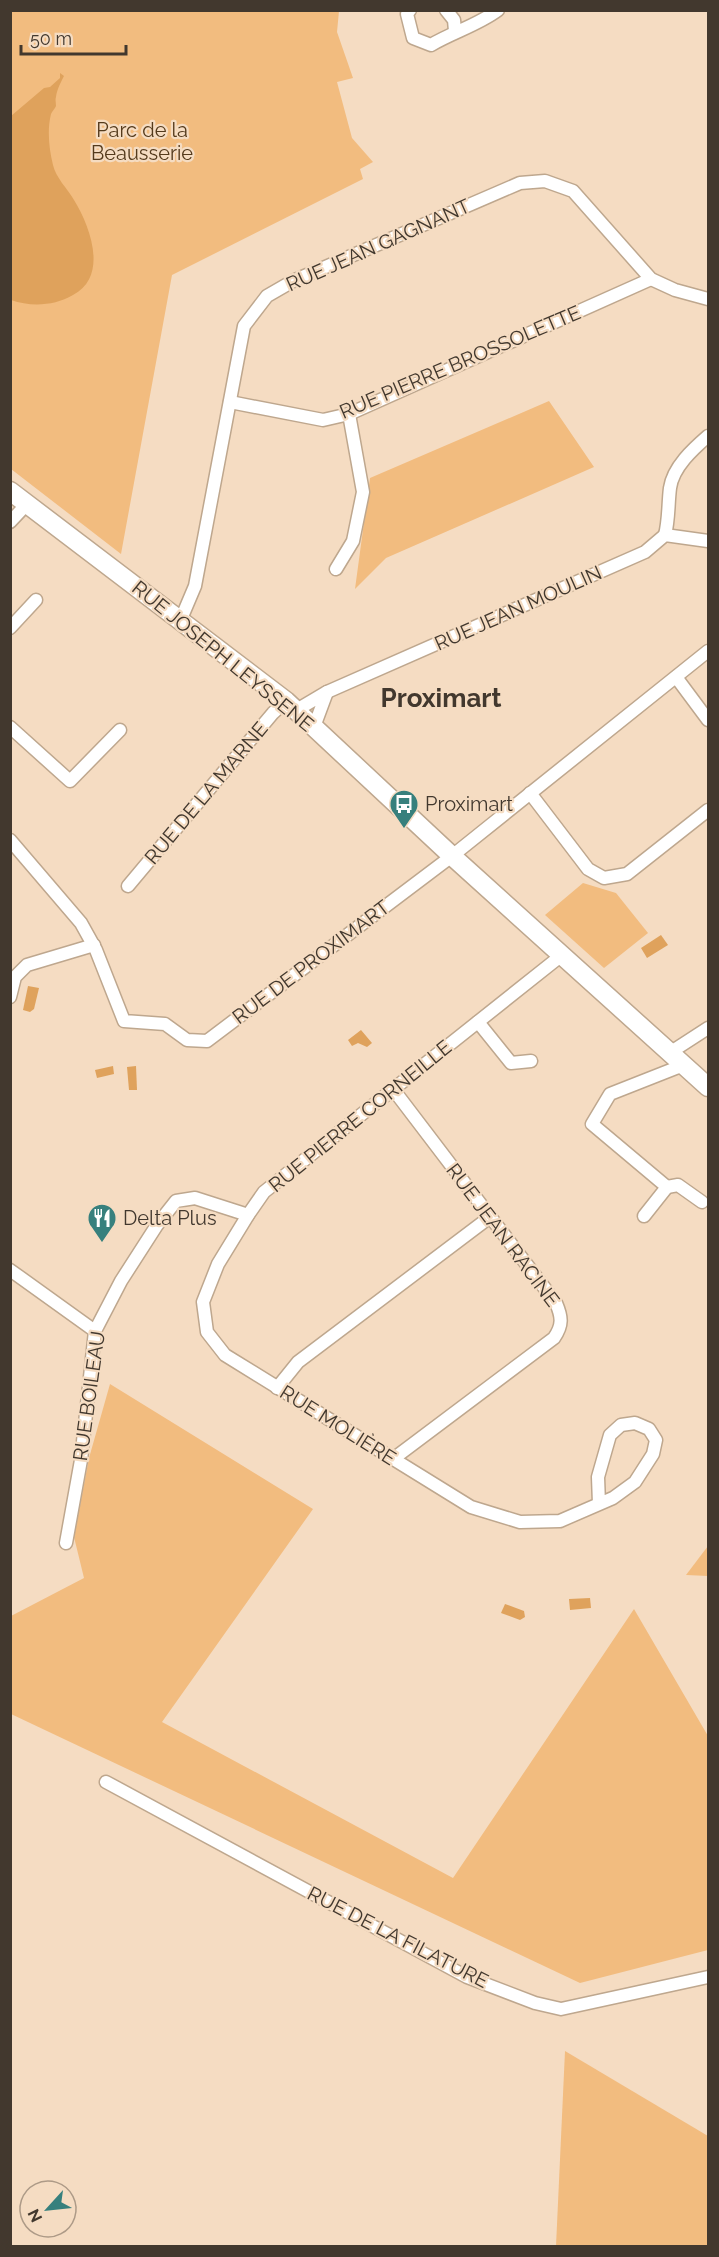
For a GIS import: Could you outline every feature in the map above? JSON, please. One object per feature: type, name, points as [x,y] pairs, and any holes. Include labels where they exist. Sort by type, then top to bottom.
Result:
[{"type":"street","points":[[410,10],[407,14],[413,38],[431,45],[455,31],[482,22],[498,10]]},
{"type":"street","points":[[446,10],[454,20],[455,31]]},
{"type":"street","name":"RUE JEAN GAGNANT","points":[[181,620],[195,586],[244,326],[267,296],[293,280],[520,183],[545,181],[573,191],[651,279],[675,290],[708,299]]},
{"type":"street","name":"RUE PIERRE BROSSOLETTE","points":[[230,402],[323,420],[349,414],[651,279]]},
{"type":"street","points":[[336,569],[353,541],[363,492],[349,414]]},
{"type":"street","points":[[708,436],[694,448],[676,471],[670,486],[669,518],[665,535],[708,541]]},
{"type":"street","name":"RUE JOSEPH LEYSSENE","points":[[10,491],[291,706],[452,856],[708,1087]]},
{"type":"street","points":[[10,522],[27,504]]},
{"type":"street","name":"RUE JEAN MOULIN","points":[[291,706],[645,552],[665,535]]},
{"type":"street","points":[[10,628],[36,600]]},
{"type":"street","name":"RUE DE PROXIMART","points":[[94,945],[124,1022],[165,1024],[187,1040],[207,1041],[452,856],[708,651]]},
{"type":"street","points":[[676,677],[708,720]]},
{"type":"street","points":[[314,727],[327,692]]},
{"type":"street","name":"RUE DE LA MARNE","points":[[128,886],[273,713],[291,706]]},
{"type":"street","points":[[10,727],[70,781],[120,730]]},
{"type":"street","points":[[530,794],[588,869],[604,878],[627,874],[708,810]]},
{"type":"street","points":[[10,840],[81,923],[94,945],[27,966],[15,977],[10,997]]},
{"type":"street","name":"RUE PIERRE CORNEILLE","points":[[248,1215],[264,1192],[562,955]]},
{"type":"street","points":[[478,1022],[511,1064],[531,1061]]},
{"type":"street","points":[[667,1187],[592,1124],[610,1094],[676,1068],[677,1058],[708,1028]]},
{"type":"street","name":"RUE JEAN RACINE","points":[[393,1089],[556,1303],[562,1316],[560,1328],[554,1338],[393,1459]]},
{"type":"street","points":[[644,1216],[667,1187],[678,1185],[702,1202]]},
{"type":"street","name":"RUE BOILEAU","points":[[66,1543],[81,1460],[95,1331],[121,1281],[157,1225],[176,1201],[195,1198],[248,1215]]},
{"type":"street","name":"RUE MOLIÈRE","points":[[248,1215],[218,1264],[203,1302],[207,1332],[225,1355],[471,1507],[520,1522],[560,1521],[613,1498],[635,1482],[653,1454],[656,1440],[649,1429],[635,1423],[621,1425],[610,1435],[598,1477],[599,1504]]},
{"type":"street","points":[[277,1388],[298,1362],[490,1217]]},
{"type":"street","points":[[14,1273],[95,1331]]},
{"type":"street","name":"RUE DE LA FILATURE","points":[[106,1782],[467,1977],[536,2003],[561,2010],[708,1977]]},
{"type":"green space","name":"Parc de la Beausserie","points":[[10,11],[339,11],[337,32],[353,78],[337,82],[352,138],[373,162],[360,169],[363,179],[172,275],[121,554],[11,469]]},
{"type":"green space","points":[[549,401],[594,467],[386,558],[355,589],[370,478]]},
{"type":"green space","points":[[583,883],[616,893],[648,933],[604,968],[545,915]]},
{"type":"green space","points":[[110,1384],[313,1509],[162,1722],[453,1878],[634,1609],[708,1736],[708,1950],[580,1983],[11,1714],[11,1616],[84,1578],[74,1537],[89,1458]]},
{"type":"green space","points":[[708,1546],[708,1576],[686,1575]]},
{"type":"green space","points":[[565,2051],[708,2136],[708,2246],[556,2246]]},
{"type":"shaded area","points":[[60,73],[64,76],[57,91],[56,106],[51,113],[50,153],[57,174],[86,223],[93,250],[93,263],[91,276],[84,287],[73,295],[50,303],[26,304],[11,300],[11,116],[44,88],[50,87],[60,78]]},
{"type":"shaded area","points":[[661,935],[668,945],[647,958],[641,948]]},
{"type":"shaded area","points":[[28,986],[39,988],[34,1009],[30,1012],[23,1010]]},
{"type":"shaded area","points":[[361,1030],[372,1043],[367,1047],[358,1043],[352,1046],[348,1040]]},
{"type":"shaded area","points":[[113,1066],[114,1074],[97,1078],[95,1070]]},
{"type":"shaded area","points":[[136,1066],[137,1090],[129,1090],[127,1067]]},
{"type":"shaded area","points":[[590,1598],[591,1608],[570,1610],[569,1599]]},
{"type":"shaded area","points":[[505,1604],[524,1611],[525,1617],[520,1620],[501,1613]]},
{"type":"place","name":"Proximart","points":[[404,830]]},
{"type":"place","name":"Delta Plus","points":[[102,1244]]},
{"type":"district","name":"Proximart","points":[[441,698]]}]
